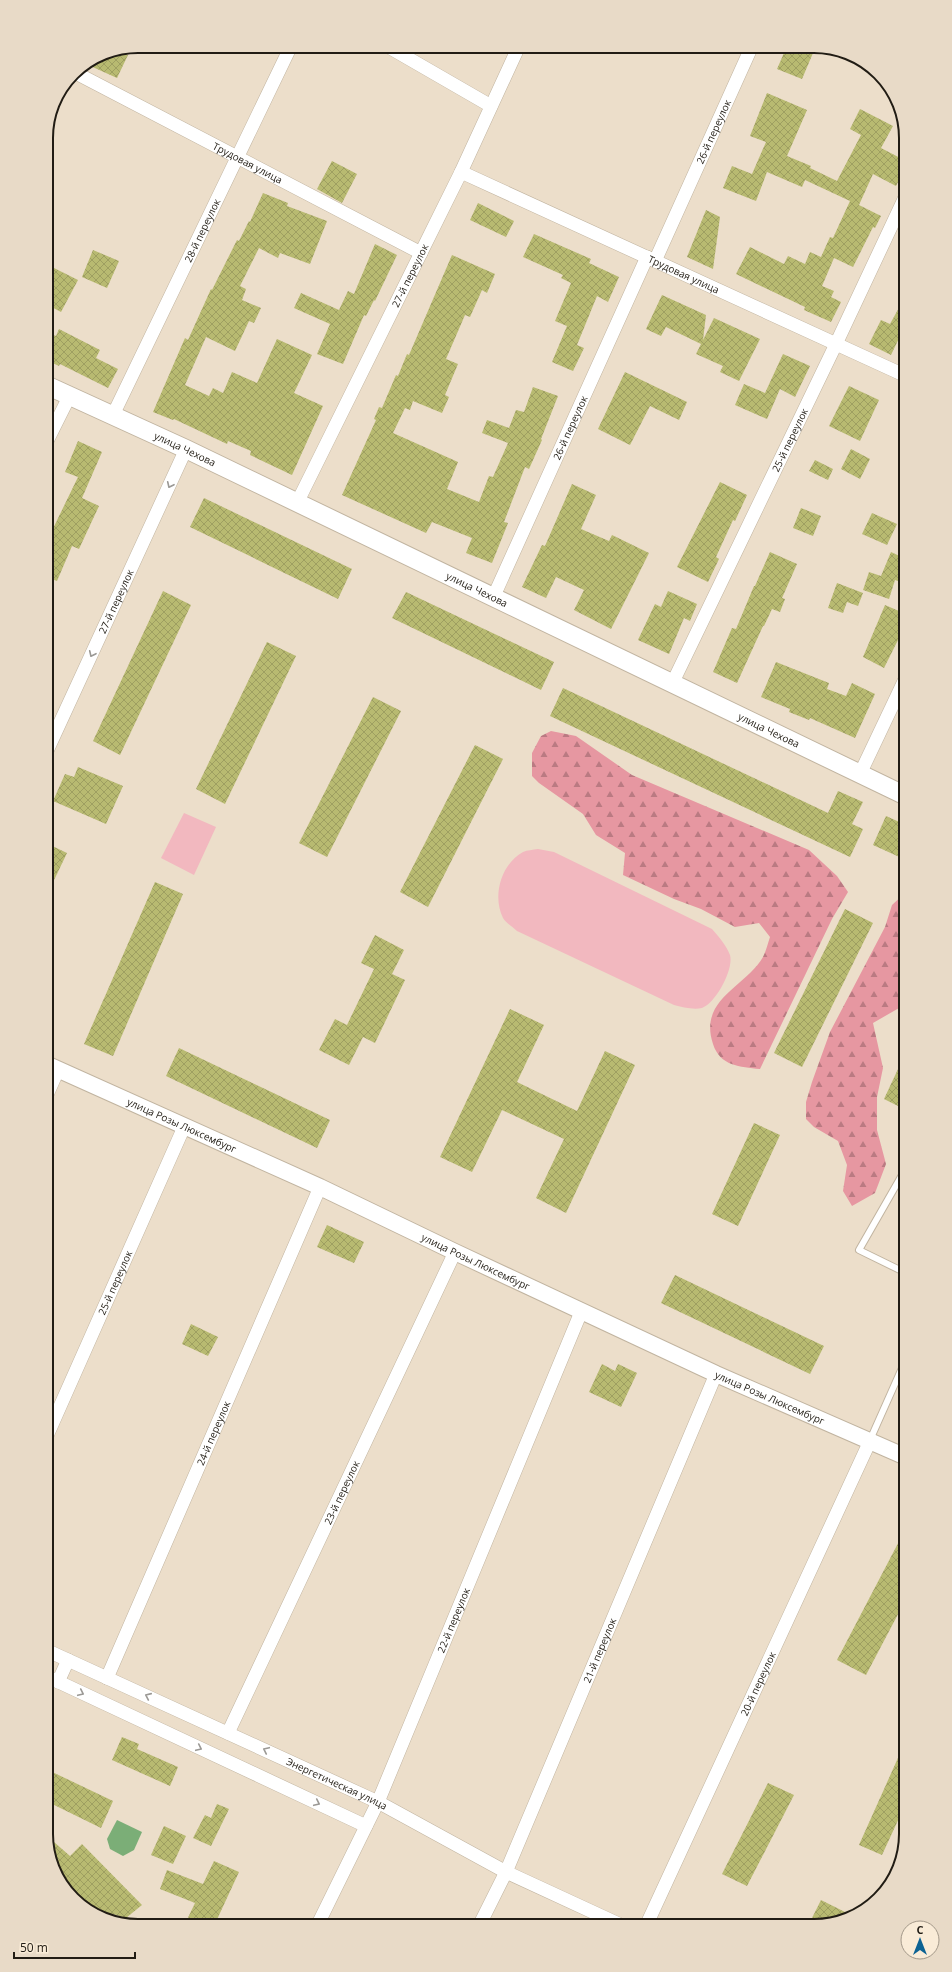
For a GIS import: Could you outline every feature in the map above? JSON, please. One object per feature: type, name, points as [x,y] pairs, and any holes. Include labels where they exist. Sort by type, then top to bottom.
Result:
[{"type":"main road","name":"улица Чехова","points":[[53,388],[298,503],[899,793]]},
{"type":"street","name":"28-й переулок","points":[[112,415],[288,53]]},
{"type":"street","points":[[399,53],[490,106]]},
{"type":"street","name":"27-й переулок","points":[[298,503],[421,253],[516,53]]},
{"type":"street","name":"26-й переулок","points":[[493,598],[749,53]]},
{"type":"street","name":"Трудовая улица","points":[[81,75],[421,253]]},
{"type":"street","name":"Трудовая улица","points":[[460,172],[899,373]]},
{"type":"street","name":"25-й переулок","points":[[672,684],[899,210]]},
{"type":"street","points":[[53,429],[70,395]]},
{"type":"street","name":"27-й переулок","points":[[53,737],[186,450]]},
{"type":"street","points":[[860,774],[899,692]]},
{"type":"street","name":"улица Розы Люксембург","points":[[53,1067],[320,1188],[581,1312],[716,1374],[899,1454]]},
{"type":"street","name":"25-й переулок","points":[[53,1422],[184,1126]]},
{"type":"street","name":"24-й переулок","points":[[107,1678],[320,1188]]},
{"type":"street","name":"23-й переулок","points":[[228,1733],[455,1252]]},
{"type":"street","name":"22-й переулок","points":[[320,1919],[378,1802],[581,1312]]},
{"type":"street","name":"21-й переулок","points":[[482,1919],[506,1872],[716,1374]]},
{"type":"street","name":"20-й переулок","points":[[649,1919],[870,1441]]},
{"type":"street","name":"Энергетическая улица","points":[[53,1653],[378,1802],[506,1872],[608,1919]]},
{"type":"street","points":[[58,1682],[68,1660]]},
{"type":"street","points":[[53,1680],[366,1826]]},
{"type":"lane","points":[[899,1180],[859,1250],[899,1270]]},
{"type":"lane","points":[[870,1441],[899,1375]]},
{"type":"shaded area","points":[[184,813],[216,827],[194,875],[161,858]]},
{"type":"shaded area","points":[[538,849],[554,852],[712,929],[726,948],[730,955],[731,961],[727,977],[713,1000],[699,1009],[674,1005],[517,931],[503,918],[500,909],[498,900],[501,881],[504,872],[515,857],[528,850]]},
{"type":"shaded area","points":[[117,1820],[142,1832],[134,1850],[123,1856],[110,1849],[107,1839]]},
{"type":"green space","points":[[551,731],[576,736],[632,775],[809,850],[837,876],[848,892],[832,919],[760,1069],[738,1066],[720,1057],[713,1044],[710,1029],[712,1016],[718,1005],[726,995],[755,968],[763,957],[770,937],[759,923],[735,927],[701,909],[674,899],[623,875],[625,853],[596,835],[583,814],[539,783],[532,776],[532,753],[541,736]]},
{"type":"green space","points":[[899,898],[899,1008],[873,1023],[883,1068],[877,1097],[877,1130],[886,1164],[875,1193],[852,1206],[843,1191],[847,1165],[838,1141],[814,1127],[806,1119],[806,1102],[830,1032],[885,927],[892,905]]},
{"type":"building","points":[[784,53],[813,53],[802,79],[777,69]]},
{"type":"building","points":[[126,54],[128,55],[117,78],[92,67],[105,59]]},
{"type":"building","points":[[767,93],[807,110],[787,156],[811,166],[810,168],[837,181],[861,135],[850,129],[860,109],[893,126],[881,148],[899,157],[899,180],[896,186],[873,174],[859,205],[881,216],[875,228],[873,227],[853,267],[834,258],[822,286],[834,291],[831,297],[841,302],[831,322],[804,310],[805,307],[736,274],[750,247],[784,264],[788,256],[805,264],[810,252],[821,257],[830,237],[833,238],[850,201],[805,180],[802,187],[767,172],[756,201],[723,188],[732,166],[752,174],[766,142],[750,136]]},
{"type":"building","points":[[332,161],[357,174],[342,203],[317,189]]},
{"type":"building","points":[[263,193],[288,203],[287,206],[327,221],[310,264],[280,253],[278,258],[259,248],[240,286],[246,289],[242,300],[261,308],[254,323],[249,321],[235,351],[206,337],[185,385],[209,396],[213,388],[223,393],[232,372],[257,383],[277,339],[312,355],[294,393],[323,406],[292,475],[250,455],[251,451],[228,441],[227,444],[174,419],[173,420],[153,412],[185,338],[188,340],[211,289],[212,290],[237,240],[239,241],[249,221],[250,222]]},
{"type":"building","points":[[478,203],[514,221],[506,237],[470,220]]},
{"type":"building","points":[[706,210],[720,217],[713,269],[687,257]]},
{"type":"building","points":[[534,234],[591,259],[589,263],[619,277],[608,302],[597,296],[577,345],[584,348],[573,371],[552,362],[567,326],[555,321],[571,283],[561,278],[563,275],[523,257]]},
{"type":"building","points":[[375,244],[397,255],[375,301],[374,300],[366,316],[364,315],[343,364],[317,354],[330,324],[294,308],[301,293],[339,310],[348,291],[354,294]]},
{"type":"building","points":[[93,250],[119,261],[107,288],[82,277]]},
{"type":"building","points":[[452,255],[495,274],[487,293],[482,290],[470,317],[465,315],[446,359],[458,364],[445,395],[449,397],[442,413],[413,401],[410,410],[405,408],[393,433],[458,462],[447,489],[479,502],[489,476],[493,477],[508,443],[482,433],[487,420],[509,428],[516,410],[524,412],[533,387],[558,396],[541,439],[542,440],[529,469],[525,467],[504,522],[508,523],[492,563],[466,553],[472,538],[432,522],[426,533],[342,495],[376,420],[374,419],[379,407],[382,408],[396,375],[398,376],[407,354],[409,355]]},
{"type":"building","points":[[53,268],[78,280],[61,312],[53,308]]},
{"type":"building","points":[[662,295],[706,315],[703,340],[714,318],[760,339],[739,381],[720,372],[723,366],[696,354],[701,344],[666,327],[661,336],[646,329]]},
{"type":"building","points":[[899,308],[899,338],[891,355],[869,344],[881,320],[890,324]]},
{"type":"building","points":[[59,329],[100,350],[96,358],[118,369],[108,388],[60,364],[59,366],[53,363],[53,335],[56,336]]},
{"type":"building","points":[[783,354],[810,366],[795,397],[780,389],[767,419],[735,405],[744,384],[765,393]]},
{"type":"building","points":[[625,372],[687,402],[679,420],[650,406],[630,445],[598,429]]},
{"type":"building","points":[[849,386],[879,400],[860,441],[829,426]]},
{"type":"building","points":[[78,441],[102,452],[82,498],[99,506],[79,549],[72,546],[57,581],[53,580],[53,529],[78,477],[65,472]]},
{"type":"building","points":[[851,449],[870,459],[860,479],[841,469]]},
{"type":"building","points":[[815,460],[833,469],[828,480],[809,471]]},
{"type":"building","points":[[720,482],[747,495],[735,521],[733,520],[716,557],[719,559],[708,582],[677,567]]},
{"type":"building","points":[[572,484],[596,495],[581,529],[609,541],[612,535],[649,553],[611,629],[574,610],[584,590],[556,577],[546,598],[522,587],[542,545],[545,546]]},
{"type":"building","points":[[204,498],[352,569],[338,599],[190,527]]},
{"type":"building","points":[[801,508],[821,516],[813,536],[793,528]]},
{"type":"building","points":[[872,513],[897,524],[887,545],[862,534]]},
{"type":"building","points":[[770,552],[797,564],[782,598],[785,599],[780,612],[772,609],[737,683],[713,672],[732,628],[736,629]]},
{"type":"building","points":[[891,552],[899,556],[899,581],[895,580],[889,599],[863,590],[869,572],[881,576]]},
{"type":"building","points":[[837,583],[863,593],[858,606],[847,602],[843,613],[828,608]]},
{"type":"building","points":[[163,591],[191,605],[120,755],[93,741]]},
{"type":"building","points":[[668,591],[697,604],[690,621],[684,618],[669,654],[638,640],[655,604],[661,607]]},
{"type":"building","points":[[406,592],[554,662],[541,690],[392,618]]},
{"type":"building","points":[[885,605],[899,611],[899,638],[884,668],[863,657]]},
{"type":"building","points":[[267,642],[296,656],[225,804],[196,789]]},
{"type":"building","points":[[776,662],[829,683],[827,689],[846,696],[852,683],[875,694],[855,738],[810,718],[809,720],[789,712],[790,709],[761,697]]},
{"type":"building","points":[[563,688],[828,813],[838,791],[863,802],[852,824],[863,829],[850,857],[550,716]]},
{"type":"building","points":[[373,697],[401,711],[327,857],[299,843]]},
{"type":"building","points":[[475,745],[503,759],[428,907],[400,892]]},
{"type":"building","points":[[78,767],[123,786],[106,824],[53,801],[65,774],[74,777]]},
{"type":"building","points":[[886,816],[899,822],[899,857],[873,845]]},
{"type":"building","points":[[53,846],[67,853],[53,882]]},
{"type":"building","points":[[155,882],[183,894],[113,1056],[84,1044]]},
{"type":"building","points":[[845,909],[873,923],[802,1067],[774,1053]]},
{"type":"building","points":[[375,935],[404,950],[392,974],[405,980],[375,1043],[363,1037],[349,1065],[319,1050],[335,1019],[347,1025],[374,969],[361,963]]},
{"type":"building","points":[[510,1009],[544,1025],[517,1082],[577,1111],[605,1051],[635,1065],[566,1213],[536,1198],[564,1139],[502,1110],[472,1172],[440,1157]]},
{"type":"building","points":[[179,1048],[330,1120],[317,1148],[166,1076]]},
{"type":"building","points":[[899,1067],[899,1106],[884,1099]]},
{"type":"building","points":[[754,1123],[780,1135],[738,1226],[712,1214]]},
{"type":"building","points":[[327,1225],[364,1242],[354,1263],[317,1247]]},
{"type":"building","points":[[675,1275],[824,1346],[810,1374],[661,1303]]},
{"type":"building","points":[[191,1324],[218,1337],[208,1356],[182,1344]]},
{"type":"building","points":[[602,1364],[615,1371],[618,1364],[637,1373],[621,1407],[589,1392]]},
{"type":"building","points":[[899,1541],[899,1612],[866,1675],[837,1660]]},
{"type":"building","points":[[122,1737],[139,1744],[137,1749],[178,1767],[170,1786],[112,1760]]},
{"type":"building","points":[[899,1756],[899,1818],[882,1855],[859,1845]]},
{"type":"building","points":[[53,1772],[113,1801],[101,1828],[53,1804]]},
{"type":"building","points":[[768,1783],[794,1795],[747,1886],[722,1874]]},
{"type":"building","points":[[217,1804],[229,1809],[211,1846],[193,1838],[205,1815],[211,1818]]},
{"type":"building","points":[[164,1826],[186,1836],[173,1864],[151,1855]]},
{"type":"building","points":[[54,1842],[70,1856],[82,1844],[142,1905],[126,1918],[113,1914],[110,1915],[91,1905],[70,1886],[59,1867]]},
{"type":"building","points":[[214,1861],[239,1872],[217,1919],[187,1919],[195,1903],[160,1889],[167,1870],[203,1884]]},
{"type":"building","points":[[821,1900],[845,1912],[842,1915],[812,1919]]}]
